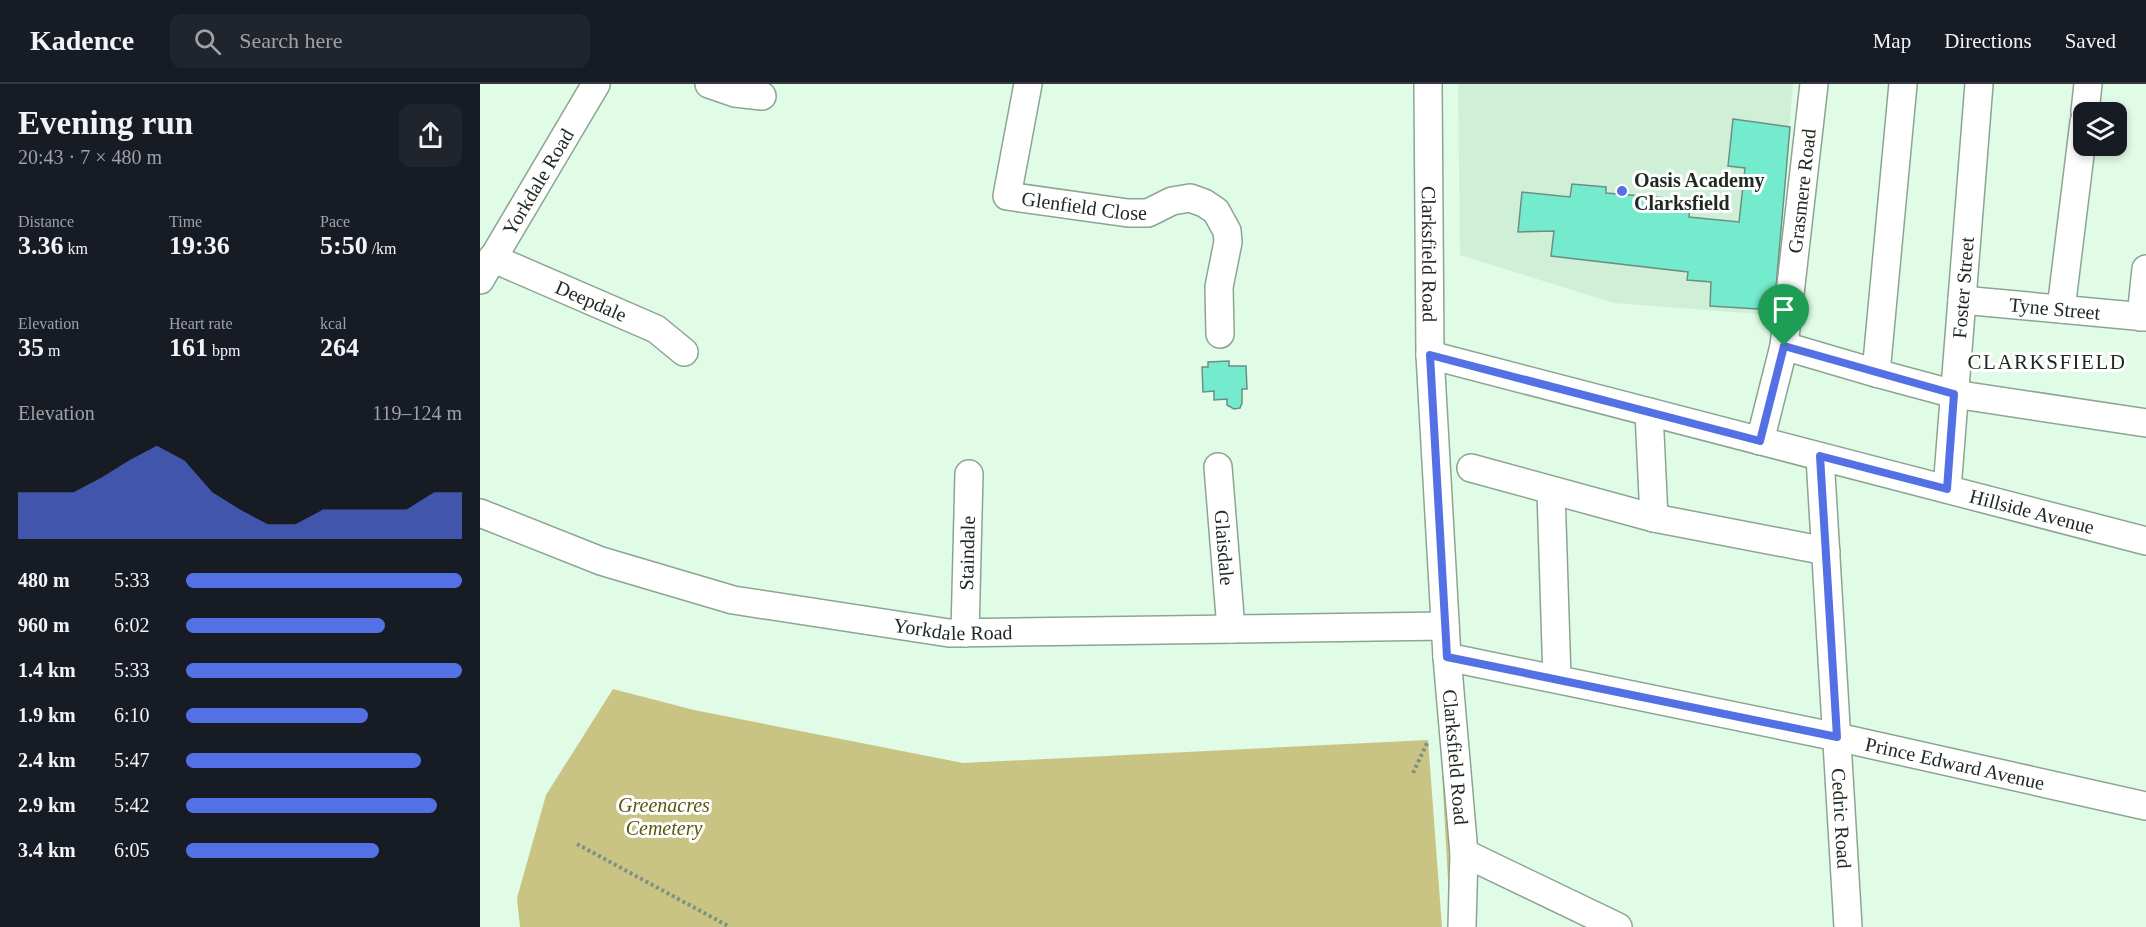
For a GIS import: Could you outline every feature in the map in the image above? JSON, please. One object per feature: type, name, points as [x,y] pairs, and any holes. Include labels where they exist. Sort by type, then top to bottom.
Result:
[{"type":"street","name":"Yorkdale Road","points":[[486,269],[596,84]]},
{"type":"street","points":[[710,84],[735,93],[762,96]]},
{"type":"street","name":"Glenfield Close","points":[[1028,84],[1007,196],[1128,213],[1148,213],[1172,201],[1190,198],[1204,203],[1216,211],[1227,231],[1228,242],[1219,287],[1220,334]]},
{"type":"street","name":"Clarksfield Road","points":[[1428,84],[1430,355],[1447,657],[1464,853],[1462,927]]},
{"type":"street","name":"Grasmere Road","points":[[1760,441],[1784,346],[1814,84]]},
{"type":"street","points":[[1875,373],[1904,84]]},
{"type":"street","name":"Foster Street","points":[[1947,489],[1979,84]]},
{"type":"street","points":[[2086,102],[2088,84]]},
{"type":"street","points":[[2061,309],[2080,156]]},
{"type":"street","name":"Deepdale","points":[[486,269],[656,328],[684,352]]},
{"type":"street","points":[[2144,317],[2146,269]]},
{"type":"street","name":"Tyne Street","points":[[1962,300],[2144,317]]},
{"type":"street","points":[[1784,346],[1954,394],[2146,423]]},
{"type":"street","name":"Hillside Avenue","points":[[1430,355],[2146,541]]},
{"type":"street","points":[[1649,412],[1654,518]]},
{"type":"street","name":"Cedric Road","points":[[1820,456],[1848,927]]},
{"type":"street","name":"Glaisdale","points":[[1218,467],[1231,629]]},
{"type":"street","points":[[1472,468],[1654,518],[1826,551]]},
{"type":"street","name":"Staindale","points":[[966,633],[969,474]]},
{"type":"street","points":[[1551,491],[1557,679]]},
{"type":"street","name":"Yorkdale Road","points":[[480,513],[601,561],[733,600],[949,633],[1445,626]]},
{"type":"street","name":"Prince Edward Avenue","points":[[1447,657],[1837,737],[2146,806]]},
{"type":"street","points":[[1464,853],[1618,927]]},
{"type":"path","points":[[576,844],[730,927]]},
{"type":"shaded area","name":"Oasis Academy Clarksfield","points":[[1458,84],[1793,84],[1773,315],[1614,303],[1460,255]]},
{"type":"green space","name":"Greenacres Cemetery","points":[[613,689],[694,710],[963,763],[1428,740],[1442,927],[520,927],[517,898],[546,795]]},
{"type":"green space","points":[[1440,735],[1448,735],[1455,899],[1449,900]]},
{"type":"building","points":[[1733,119],[1790,127],[1774,310],[1710,306],[1711,282],[1687,280],[1688,272],[1551,256],[1554,231],[1518,232],[1522,192],[1570,197],[1572,184],[1606,187],[1606,193],[1690,200],[1689,217],[1739,222],[1745,168],[1728,166]]},
{"type":"building","points":[[1229,361],[1229,366],[1246,366],[1247,389],[1242,389],[1240,408],[1234,409],[1227,405],[1227,399],[1214,400],[1214,391],[1203,392],[1202,367],[1208,367],[1208,362]]},
{"type":"place","name":"Oasis Academy Clarksfield","points":[[1622,191]]},
{"type":"district","name":"CLARKSFIELD","points":[[2047,362]]},
{"type":"route","points":[[1784,346],[1954,394],[1947,489],[1820,456],[1837,737],[1447,657],[1430,355],[1760,441],[1784,346]]}]
